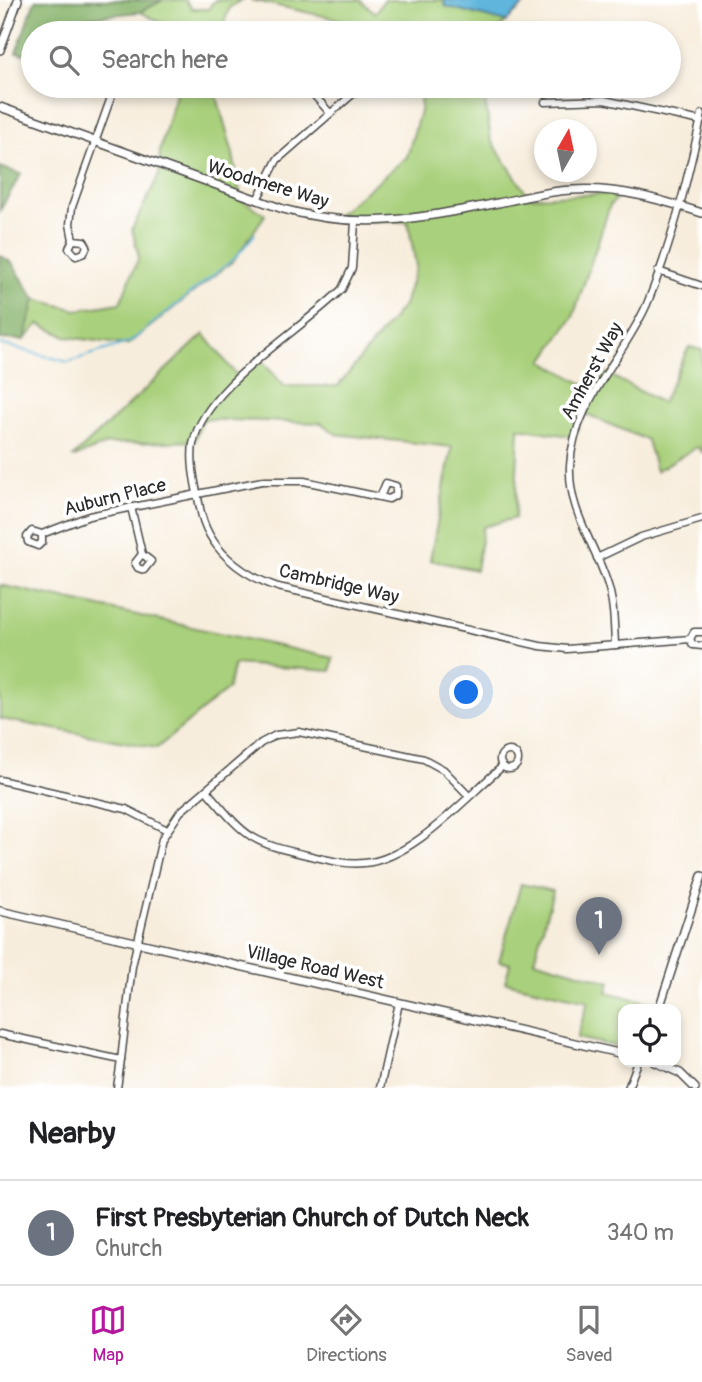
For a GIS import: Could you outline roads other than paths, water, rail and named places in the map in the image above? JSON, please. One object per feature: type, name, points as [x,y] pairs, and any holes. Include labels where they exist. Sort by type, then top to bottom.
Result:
[{"type":"street","points":[[0,50],[18,0]]},
{"type":"street","points":[[73,240],[69,224],[72,207],[112,98]]},
{"type":"street","points":[[317,98],[330,113]]},
{"type":"street","points":[[257,200],[277,160],[348,98]]},
{"type":"street","points":[[545,102],[604,100],[701,118]]},
{"type":"street","name":"Woodmere Way","points":[[0,107],[304,215],[355,222],[418,219],[571,190],[625,192],[702,213]]},
{"type":"street","name":"Amherst Way","points":[[615,645],[610,591],[580,522],[572,496],[570,468],[573,440],[589,402],[639,319],[679,206],[701,118]]},
{"type":"street","name":"Cambridge Way","points":[[355,222],[352,268],[342,289],[219,395],[204,414],[196,433],[192,455],[197,494],[205,525],[217,546],[244,572],[266,583],[540,646],[567,649],[690,639],[694,632],[702,632]]},
{"type":"street","points":[[658,271],[702,286]]},
{"type":"street","name":"Auburn Place","points":[[42,534],[78,519],[262,481],[290,479],[380,497]]},
{"type":"street","points":[[131,507],[142,554]]},
{"type":"street","points":[[597,558],[641,537],[702,519]]},
{"type":"street","points":[[690,639],[696,647],[702,646]]},
{"type":"street","points":[[117,1088],[138,942],[159,850],[167,830],[180,812],[268,738],[292,732],[431,761],[444,770],[468,796]]},
{"type":"street","points":[[206,790],[239,828],[254,840],[273,848],[352,864],[375,862],[406,848],[503,766]]},
{"type":"street","points":[[0,780],[126,809],[167,830]]},
{"type":"street","points":[[661,1004],[702,876]]},
{"type":"street","name":"Village Road West","points":[[0,911],[618,1053]]},
{"type":"street","points":[[380,1088],[399,1003]]},
{"type":"street","points":[[0,1034],[121,1060]]},
{"type":"street","points":[[628,1088],[636,1067]]},
{"type":"street","points":[[672,1067],[695,1088]]},
{"type":"water","points":[[444,0],[529,0],[507,21],[445,6]]},
{"type":"waterway","points":[[0,344],[68,362],[130,342],[236,257],[255,234]]},
{"type":"place","name":"First Presbyterian Church of Dutch Neck","points":[[599,955]]}]
